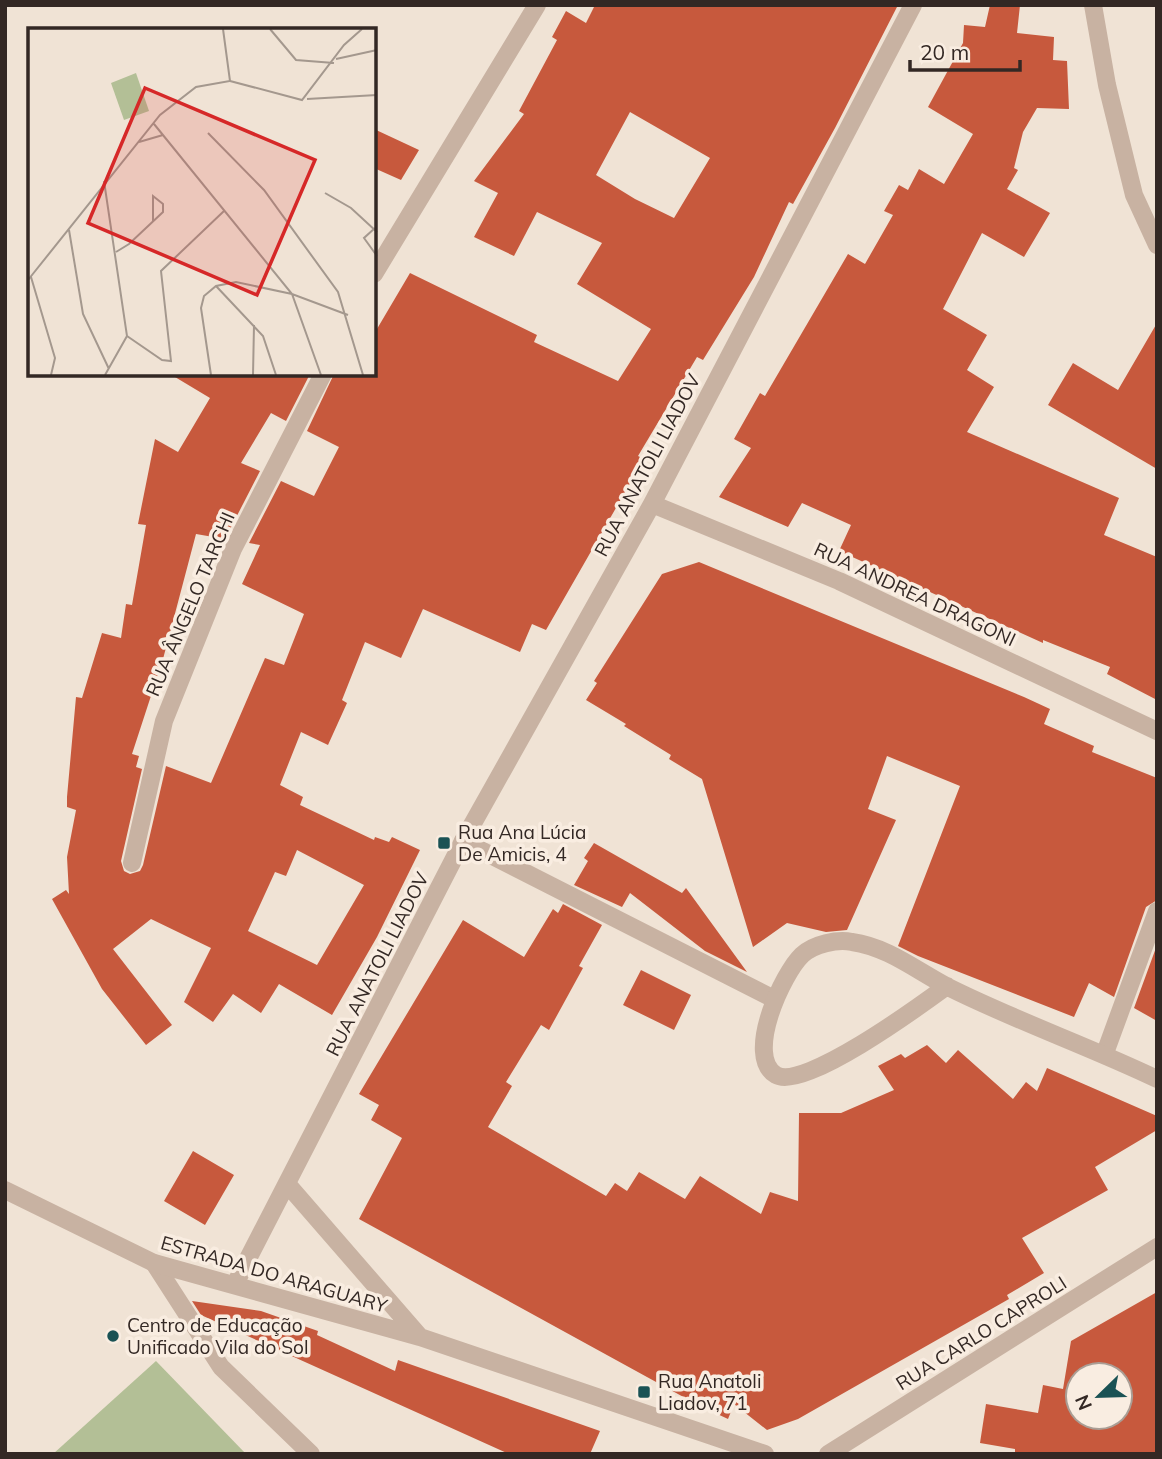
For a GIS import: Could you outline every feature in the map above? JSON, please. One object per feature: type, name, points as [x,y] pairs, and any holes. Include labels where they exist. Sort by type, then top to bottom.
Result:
[{"type":"street","points":[[376,271],[537,5]]},
{"type":"street","name":"RUA ANATOLI LIADOV","points":[[235,1284],[463,841],[652,504],[913,5]]},
{"type":"street","points":[[1093,5],[1108,85],[1134,195],[1157,245]]},
{"type":"street","name":"RUA ÂNGELO TARCHI","points":[[132,863],[164,721],[233,549],[322,376]]},
{"type":"street","name":"RUA ANDREA DRAGONI","points":[[652,504],[839,581],[1157,732]]},
{"type":"street","points":[[463,841],[774,999]]},
{"type":"street","points":[[1105,1053],[1157,911]]},
{"type":"street","points":[[947,986],[877,1036],[798,1075],[783,1077],[774,1074],[765,1050],[766,1030],[774,999],[794,964],[804,953],[832,942],[853,942],[897,957],[947,986],[1105,1053],[1157,1079]]},
{"type":"street","points":[[288,1185],[420,1337],[765,1454]]},
{"type":"street","name":"ESTRADA DO ARAGUARY","points":[[5,1190],[154,1263],[420,1337]]},
{"type":"street","name":"RUA CARLO CAPROLI","points":[[828,1454],[1157,1247]]},
{"type":"street","points":[[154,1263],[221,1367],[311,1454]]},
{"type":"green space","points":[[156,1361],[246,1454],[53,1454]]},
{"type":"building","points":[[595,5],[898,5],[793,204],[789,202],[754,277],[703,360],[697,357],[638,456],[644,459],[546,630],[532,624],[520,652],[423,609],[401,658],[365,642],[342,700],[347,703],[328,745],[301,732],[280,785],[303,797],[300,805],[374,840],[375,837],[389,842],[392,837],[420,850],[377,937],[332,1015],[279,984],[261,1013],[233,994],[213,1022],[184,1002],[211,948],[151,919],[113,949],[172,1025],[146,1045],[102,989],[52,899],[66,890],[69,894],[67,857],[76,810],[67,807],[67,797],[76,697],[82,698],[102,633],[121,638],[126,604],[132,605],[146,525],[138,524],[155,439],[178,452],[210,398],[173,376],[309,376],[286,421],[271,413],[241,463],[260,471],[225,539],[196,534],[163,659],[132,754],[139,756],[136,767],[142,769],[121,861],[124,871],[130,874],[140,871],[143,865],[166,766],[211,783],[265,658],[284,665],[304,614],[242,584],[260,545],[249,543],[281,481],[314,496],[339,447],[307,431],[333,376],[376,376],[376,331],[410,273],[537,335],[534,342],[618,381],[651,329],[577,284],[602,243],[537,212],[514,256],[474,237],[498,193],[474,181],[524,114],[519,111],[557,40],[552,37],[566,11],[586,23]],"holes":[[[630,112],[710,158],[674,218],[635,199],[596,175]],[[297,850],[364,885],[317,965],[248,931],[275,872],[286,876]]]},
{"type":"building","points":[[990,5],[1020,5],[1017,33],[1054,37],[1053,60],[1067,61],[1069,109],[1037,108],[1023,132],[1014,168],[1018,170],[1007,189],[1050,213],[1024,257],[982,233],[943,309],[987,335],[967,370],[994,387],[967,432],[1119,498],[1104,535],[1157,557],[1157,700],[1107,674],[1110,667],[1043,640],[1043,643],[839,551],[851,525],[802,503],[788,527],[719,497],[751,448],[734,439],[760,393],[765,396],[848,254],[865,264],[893,215],[884,211],[899,185],[908,190],[919,169],[944,184],[973,134],[928,107],[963,43],[964,25],[985,27]]},
{"type":"building","points":[[376,130],[419,150],[401,180],[376,169]]},
{"type":"building","points":[[1157,323],[1157,469],[1048,405],[1073,363],[1118,390]]},
{"type":"building","points":[[699,562],[1050,709],[1044,724],[1094,746],[1092,752],[1157,778],[1157,900],[1146,907],[1114,997],[1089,983],[1074,1017],[898,946],[960,786],[887,756],[868,809],[896,820],[847,930],[826,932],[787,923],[753,947],[702,779],[669,759],[671,755],[624,726],[626,724],[586,700],[597,683],[594,681],[662,574]]},
{"type":"building","points":[[594,843],[682,893],[686,888],[747,972],[705,951],[630,893],[622,907],[574,885],[588,861],[584,858]]},
{"type":"building","points":[[563,904],[602,925],[579,966],[583,968],[549,1030],[541,1025],[506,1082],[512,1086],[488,1127],[606,1196],[615,1183],[627,1191],[639,1172],[685,1199],[700,1176],[761,1214],[770,1192],[798,1201],[799,1113],[841,1113],[894,1090],[878,1066],[901,1054],[905,1058],[927,1045],[946,1063],[958,1050],[1013,1099],[1026,1082],[1037,1091],[1047,1068],[1157,1116],[1157,1130],[1095,1167],[1108,1190],[1022,1238],[1044,1273],[1007,1295],[1009,1299],[798,1419],[767,1430],[734,1404],[728,1419],[359,1219],[402,1138],[371,1120],[379,1105],[359,1094],[463,920],[524,957],[553,909],[558,913]]},
{"type":"building","points":[[1157,945],[1157,1021],[1134,1008]]},
{"type":"building","points":[[641,970],[691,995],[674,1030],[623,1005]]},
{"type":"building","points":[[193,1151],[234,1175],[205,1225],[164,1201]]},
{"type":"building","points":[[1157,1292],[1157,1454],[1015,1454],[1015,1449],[980,1443],[986,1404],[1038,1413],[1043,1385],[1063,1389],[1064,1383],[1064,1431],[1134,1431],[1134,1361],[1068,1361],[1071,1341]]},
{"type":"building","points":[[192,1301],[261,1311],[318,1331],[317,1335],[395,1371],[398,1360],[600,1431],[590,1454],[509,1454],[201,1315]]},
{"type":"place","name":"Rua Ana Lúcia De Amicis, 4","points":[[444,843]]},
{"type":"place","name":"Centro de Educação Unificado Vila do Sol","points":[[113,1336]]},
{"type":"place","name":"Rua Anatoli Liadov, 71","points":[[644,1392]]}]
